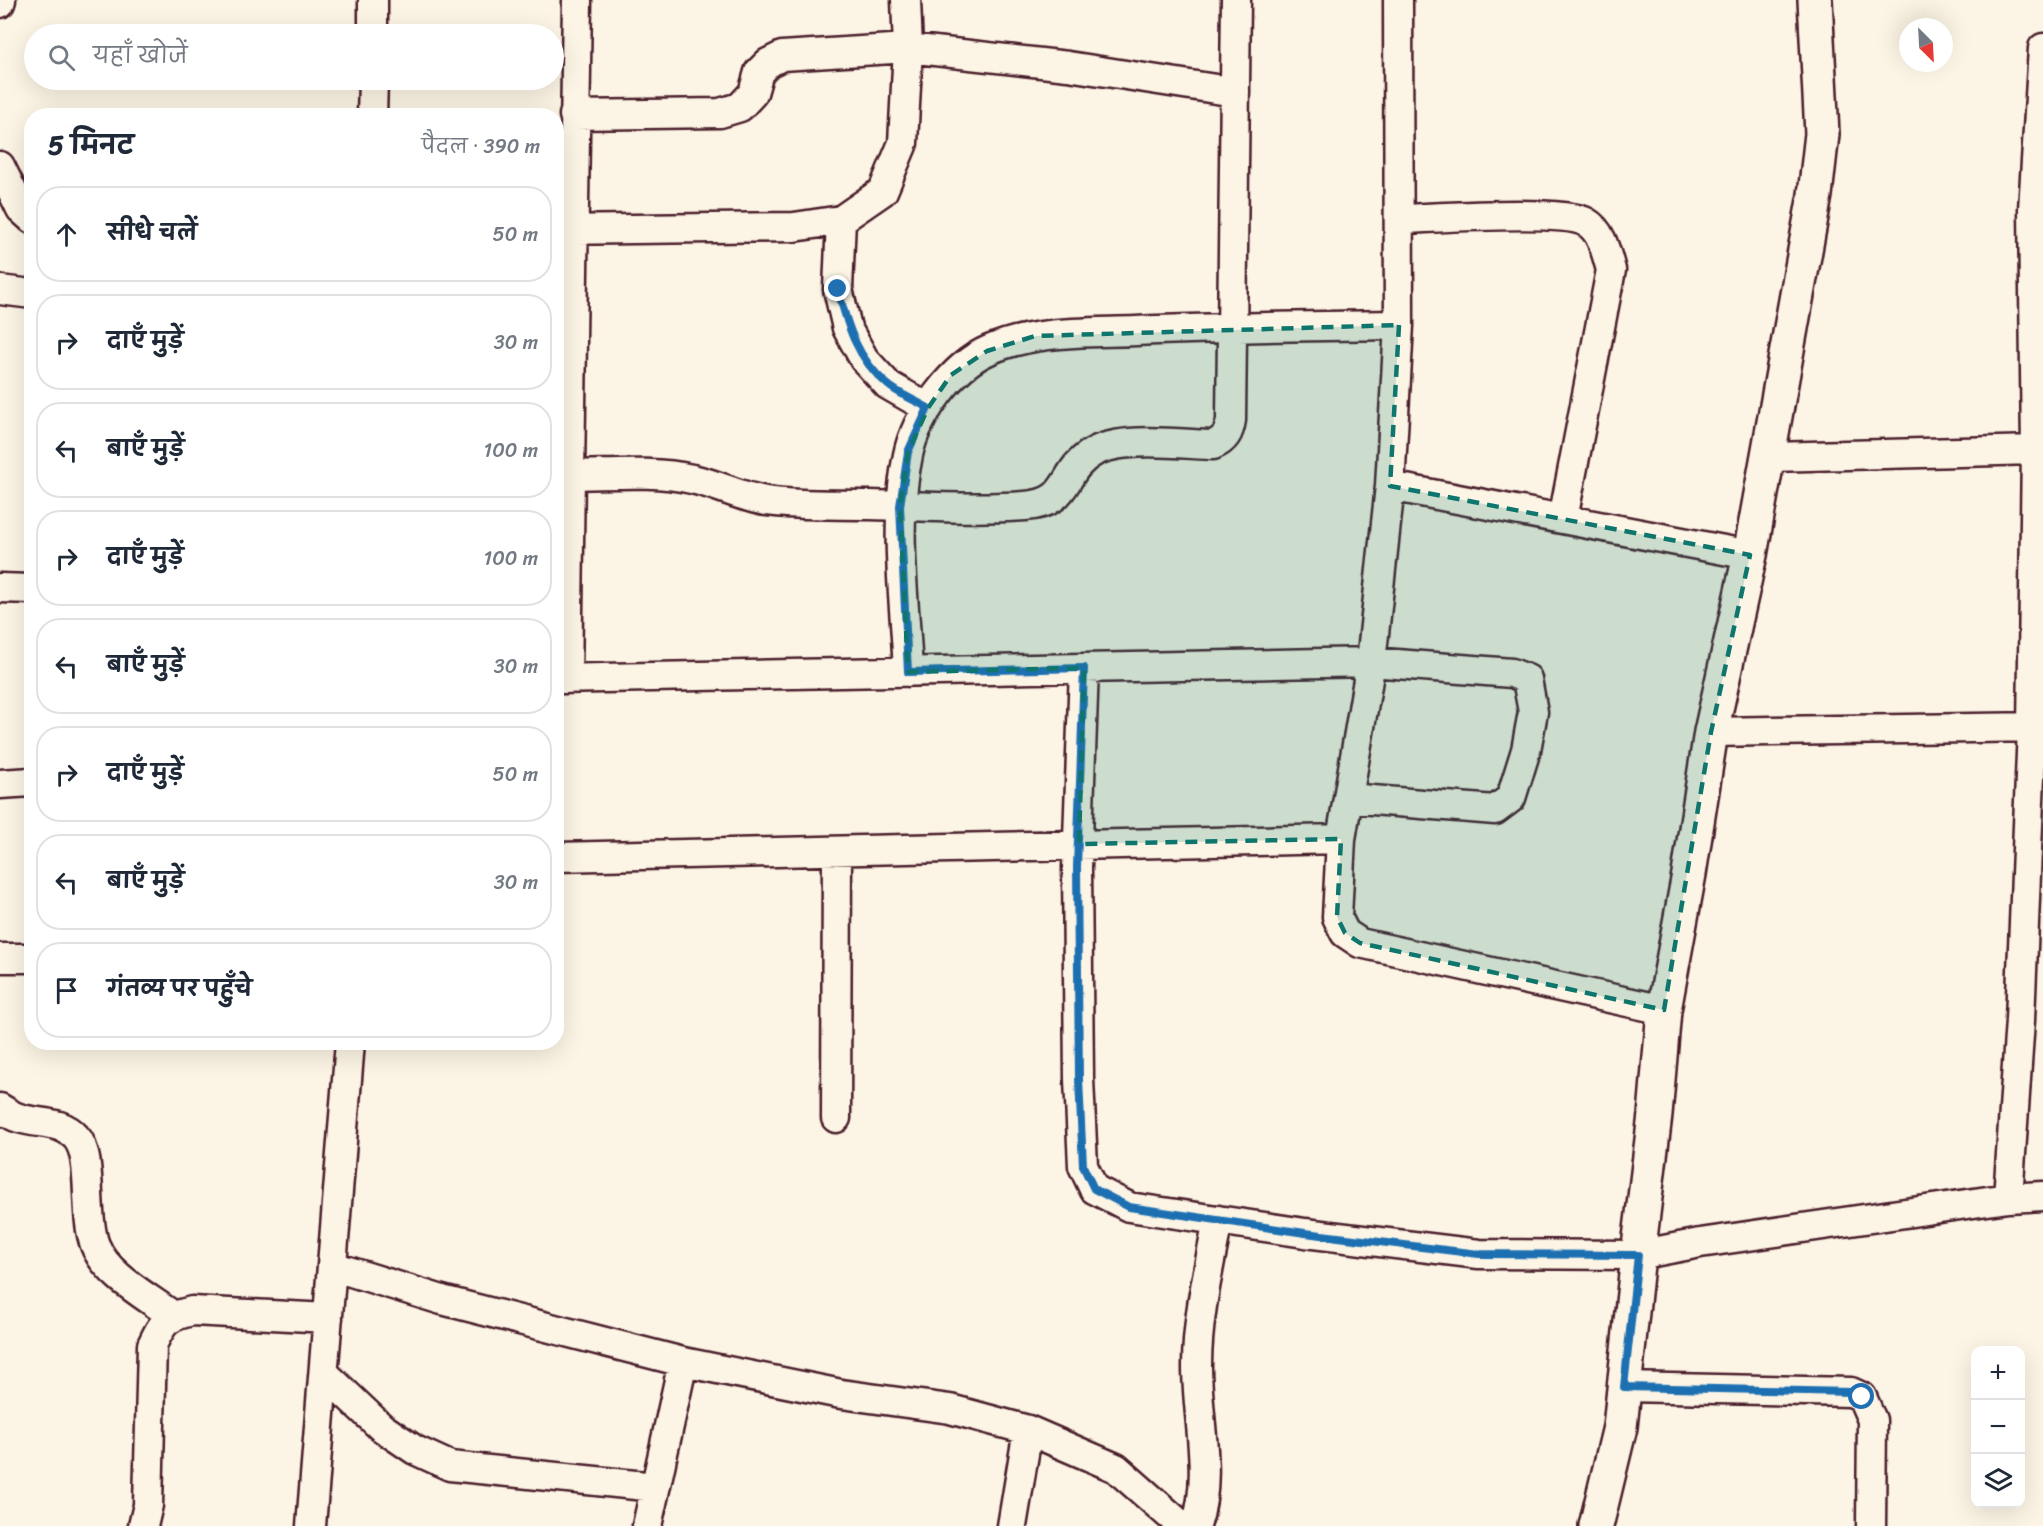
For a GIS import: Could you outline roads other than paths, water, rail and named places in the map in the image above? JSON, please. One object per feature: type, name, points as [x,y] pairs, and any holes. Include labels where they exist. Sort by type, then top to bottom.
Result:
[{"type":"street","points":[[373,0],[373,24]]},
{"type":"street","points":[[564,621],[569,475],[564,230],[574,115],[577,0]]},
{"type":"street","points":[[564,230],[794,226],[841,220],[883,191],[903,143],[908,48],[906,0]]},
{"type":"street","points":[[569,475],[644,474],[691,478],[765,501],[900,506],[1026,506],[1050,502],[1064,488],[1075,466],[1091,453],[1106,446],[1213,445],[1221,442],[1229,432],[1231,420],[1234,327],[1236,0]]},
{"type":"street","points":[[1398,0],[1401,219],[1399,325],[1390,486],[1371,662],[1341,839],[1337,917],[1345,933],[1360,943],[1664,1010]]},
{"type":"street","points":[[1596,1526],[1620,1427],[1655,1115],[1664,1010],[1689,874],[1711,732],[1769,457],[1816,185],[1822,134],[1815,0]]},
{"type":"street","points":[[574,115],[720,113],[740,107],[753,93],[759,72],[768,63],[782,56],[908,48],[1068,66],[1235,92]]},
{"type":"street","points":[[2008,1198],[2032,1018],[2037,728],[2038,209],[2043,48]]},
{"type":"street","points":[[372,108],[373,90]]},
{"type":"street","points":[[0,166],[24,212]]},
{"type":"street","points":[[1401,219],[1559,216],[1586,222],[1602,240],[1611,270],[1563,519]]},
{"type":"street","points":[[841,220],[838,289],[847,328],[864,359],[888,385],[928,408]]},
{"type":"street","points":[[0,290],[24,293]]},
{"type":"street","points":[[908,672],[900,506],[908,452],[928,408],[951,375],[987,351],[1035,336],[1234,327],[1399,325]]},
{"type":"street","points":[[1769,457],[2036,450]]},
{"type":"street","points":[[1390,486],[1750,555]]},
{"type":"street","points":[[0,588],[24,589]]},
{"type":"street","points":[[564,679],[1371,662],[1512,673],[1527,679],[1533,712],[1526,750],[1511,798],[1495,810],[1348,798]]},
{"type":"street","points":[[1084,668],[1077,867],[1078,1068],[1083,1166],[1094,1189],[1129,1207],[1479,1254],[1638,1255],[1700,1243],[2008,1198],[2043,1196]]},
{"type":"street","points":[[1711,732],[2037,728]]},
{"type":"street","points":[[0,784],[24,782]]},
{"type":"street","points":[[564,857],[1341,839]]},
{"type":"street","points":[[836,1118],[837,852]]},
{"type":"street","points":[[0,958],[24,958]]},
{"type":"street","points":[[311,1526],[349,1050]]},
{"type":"street","points":[[0,1108],[16,1117],[61,1125],[77,1138],[85,1155],[88,1216],[95,1246],[111,1268],[173,1316]]},
{"type":"street","points":[[1196,1526],[1204,1504],[1206,1480],[1197,1365],[1201,1310],[1218,1220]]},
{"type":"street","points":[[332,1266],[442,1300],[683,1362],[841,1394],[950,1409],[1028,1430],[1116,1468],[1182,1526]]},
{"type":"street","points":[[142,1526],[148,1505],[152,1345],[161,1326],[173,1316],[192,1311],[328,1318]]},
{"type":"street","points":[[646,1526],[683,1362]]},
{"type":"street","points":[[325,1374],[381,1427],[415,1450],[450,1466],[655,1488]]},
{"type":"street","points":[[1624,1387],[1851,1392],[1862,1397],[1872,1420],[1871,1526]]},
{"type":"street","points":[[1012,1526],[1028,1430]]}]
